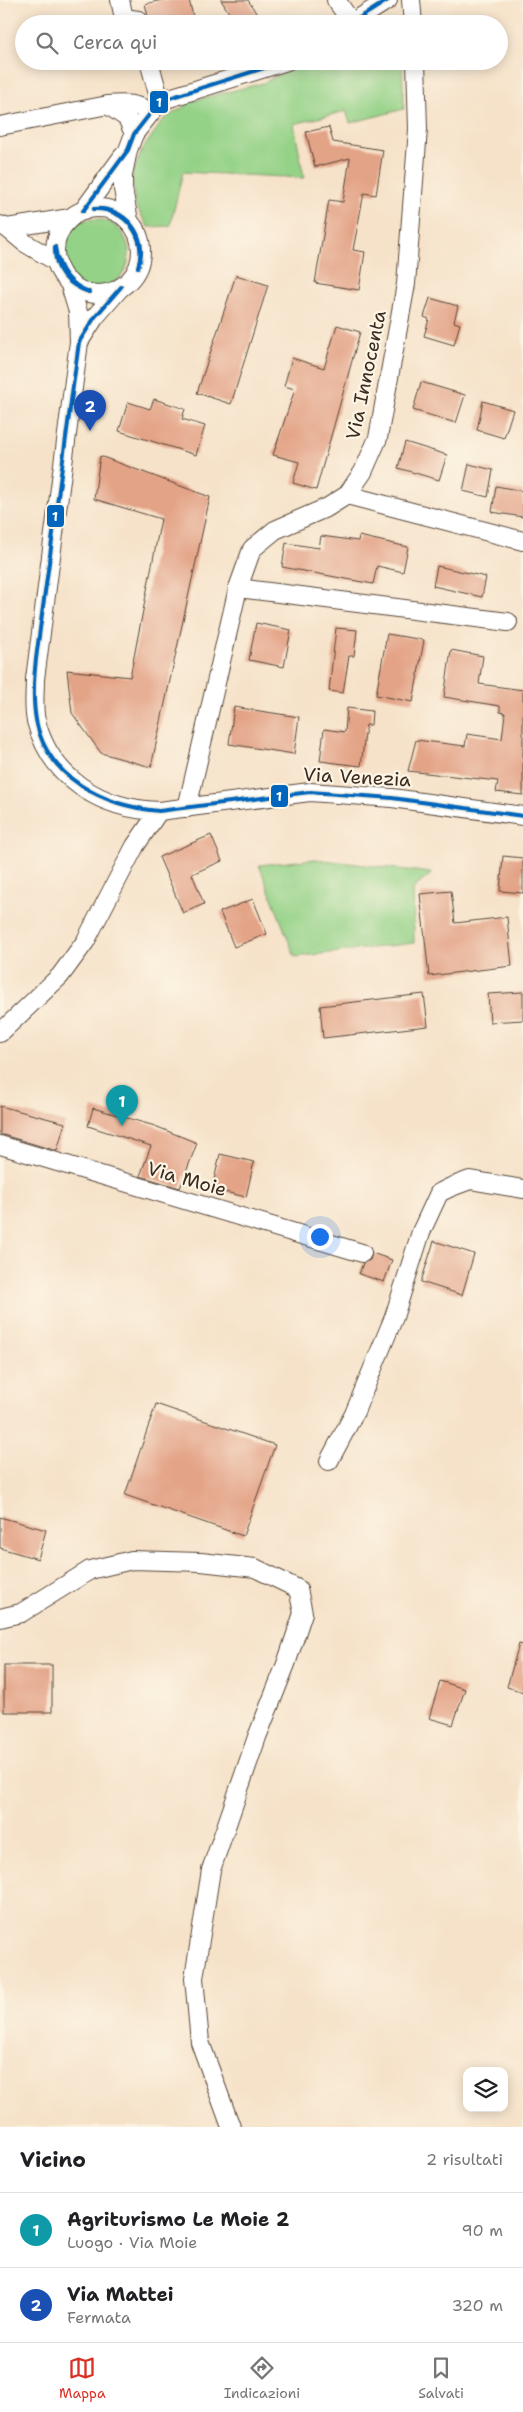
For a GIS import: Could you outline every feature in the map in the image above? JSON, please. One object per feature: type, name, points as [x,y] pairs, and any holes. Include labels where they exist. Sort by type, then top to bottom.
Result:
[{"type":"street","points":[[120,0],[123,15]]},
{"type":"street","points":[[336,0],[346,15]]},
{"type":"street","points":[[364,15],[388,0]]},
{"type":"street","points":[[411,0],[412,15]]},
{"type":"street","points":[[121,287],[107,293],[92,293],[83,291],[68,282],[61,273],[57,262],[56,243],[61,229],[76,214],[156,106],[150,70]]},
{"type":"street","points":[[0,126],[108,105],[156,106],[261,70]]},
{"type":"street","name":"Via Innocenta","points":[[187,808],[238,588],[252,549],[275,530],[328,507],[347,495],[363,472],[378,438],[406,284],[418,129],[416,70]]},
{"type":"street","points":[[108,105],[127,118],[131,142],[123,175],[123,189],[129,221]]},
{"type":"street","points":[[4,226],[76,214],[95,208],[119,213],[129,221],[136,231],[141,244],[141,257],[137,269],[130,280],[121,287],[95,317],[79,342]]},
{"type":"street","points":[[4,226],[57,262]]},
{"type":"street","name":"Via Venezia","points":[[68,282],[78,312],[79,342],[35,679],[36,719],[46,748],[57,767],[84,790],[110,803],[139,810],[159,811],[310,792],[392,798],[523,816]]},
{"type":"street","points":[[347,495],[523,541]]},
{"type":"street","points":[[238,588],[508,622]]},
{"type":"street","points":[[135,846],[139,810]]},
{"type":"street","points":[[0,1033],[60,976],[85,942],[135,846],[159,811]]},
{"type":"street","name":"Via Moie","points":[[0,1145],[362,1253]]},
{"type":"street","points":[[329,1461],[354,1414],[394,1317],[421,1232],[439,1194],[451,1186],[470,1180],[523,1189]]},
{"type":"street","points":[[0,1618],[21,1613],[90,1570],[132,1560],[201,1562],[255,1568],[298,1589],[303,1613],[286,1664],[257,1737],[211,1870],[194,1978],[200,2042],[230,2127]]},
{"type":"green space","points":[[290,70],[402,70],[404,109],[350,123],[346,111],[294,124],[304,178],[183,172],[170,226],[148,227],[135,205],[132,175],[142,150],[163,120],[192,101],[263,83]]},
{"type":"green space","points":[[94,219],[107,222],[119,229],[126,241],[129,254],[126,267],[119,279],[107,286],[94,289],[81,286],[69,279],[62,267],[59,254],[62,241],[69,229],[81,222]]},
{"type":"green space","points":[[315,859],[432,873],[413,889],[414,943],[295,957],[259,865]]},
{"type":"building","points":[[162,0],[189,0],[193,15],[148,15],[145,4]]},
{"type":"building","points":[[221,0],[248,0],[257,15],[230,15]]},
{"type":"building","points":[[329,127],[333,142],[383,150],[376,195],[364,193],[353,250],[365,252],[359,290],[315,283],[329,200],[343,202],[350,158],[315,167],[306,132]]},
{"type":"building","points":[[236,275],[268,285],[231,404],[197,393]]},
{"type":"building","points":[[430,298],[458,306],[454,322],[460,324],[454,345],[424,336],[429,319],[424,317]]},
{"type":"building","points":[[337,325],[360,332],[316,490],[293,483],[299,462],[273,455],[295,389],[284,386],[292,358],[324,368]]},
{"type":"building","points":[[421,382],[465,395],[456,423],[413,410]]},
{"type":"building","points":[[154,399],[185,409],[182,419],[205,426],[196,455],[119,431],[128,402],[150,409]]},
{"type":"building","points":[[483,401],[513,410],[504,438],[477,430]]},
{"type":"building","points":[[405,442],[447,455],[439,480],[398,468]]},
{"type":"building","points":[[100,456],[210,497],[151,767],[101,753],[72,713],[67,670],[130,677],[161,519],[94,499]]},
{"type":"building","points":[[469,464],[493,470],[488,497],[463,491]]},
{"type":"building","points":[[496,486],[523,491],[523,517],[492,512]]},
{"type":"building","points":[[321,536],[358,541],[359,536],[408,547],[403,572],[377,566],[373,584],[282,567],[286,543],[319,548]]},
{"type":"building","points":[[437,566],[486,577],[482,597],[433,586]]},
{"type":"building","points":[[256,623],[291,630],[284,667],[249,660]]},
{"type":"building","points":[[336,628],[357,630],[354,656],[349,656],[343,693],[329,691]]},
{"type":"building","points":[[387,634],[424,640],[413,702],[376,695]]},
{"type":"building","points":[[451,650],[483,656],[479,684],[523,690],[523,795],[496,792],[498,781],[408,771],[416,740],[465,746],[467,734],[502,739],[505,713],[500,712],[500,706],[444,697]]},
{"type":"building","points":[[234,707],[299,717],[294,754],[229,744]]},
{"type":"building","points":[[347,708],[372,711],[371,725],[366,725],[361,766],[320,761],[324,729],[345,732]]},
{"type":"building","points":[[211,835],[222,861],[192,874],[204,904],[183,913],[159,857]]},
{"type":"building","points":[[503,856],[523,858],[523,893],[500,891]]},
{"type":"building","points":[[451,891],[455,923],[507,917],[512,966],[429,976],[420,894]]},
{"type":"building","points":[[253,899],[267,934],[234,947],[220,912]]},
{"type":"building","points":[[523,992],[523,1020],[490,1022],[488,994]]},
{"type":"building","points":[[424,994],[428,1026],[323,1038],[320,1006]]},
{"type":"building","points":[[0,1106],[65,1123],[57,1151],[0,1134]]},
{"type":"building","points":[[93,1108],[155,1126],[197,1143],[180,1188],[140,1176],[151,1146],[88,1126]]},
{"type":"building","points":[[220,1154],[254,1162],[246,1197],[212,1189]]},
{"type":"building","points":[[434,1241],[474,1254],[462,1295],[421,1282]]},
{"type":"building","points":[[372,1253],[392,1260],[384,1282],[359,1274],[363,1263],[370,1260]]},
{"type":"building","points":[[156,1404],[275,1445],[243,1536],[125,1495]]},
{"type":"building","points":[[0,1517],[46,1530],[38,1559],[0,1548]]},
{"type":"building","points":[[519,1644],[523,1645],[523,1692],[507,1687]]},
{"type":"building","points":[[4,1665],[52,1665],[52,1712],[4,1712]]},
{"type":"building","points":[[440,1681],[465,1689],[453,1725],[429,1718]]},
{"type":"transit line","name":"1","points":[[364,15],[388,0]]},
{"type":"transit line","name":"1","points":[[83,211],[128,150],[134,134],[160,101],[258,70]]},
{"type":"transit line","name":"1","points":[[94,209],[105,209],[116,213],[125,218],[132,226],[138,235],[141,245],[138,267]]},
{"type":"transit line","name":"1","points":[[94,209],[115,213],[131,226],[137,235],[140,245],[138,267]]},
{"type":"transit line","name":"1","points":[[55,247],[56,255],[65,275],[75,285],[89,292]]},
{"type":"transit line","name":"1","points":[[55,247],[57,263],[64,276],[81,289],[89,292]]},
{"type":"transit line","name":"1","points":[[121,287],[95,317],[79,342],[34,676],[36,720],[42,741],[52,758],[81,786],[99,796],[119,803],[159,811],[310,792],[392,798],[523,816]]},
{"type":"place","name":"Via Mattei","points":[[90,431]]},
{"type":"place","name":"Agriturismo Le Moie 2","points":[[122,1126]]}]
